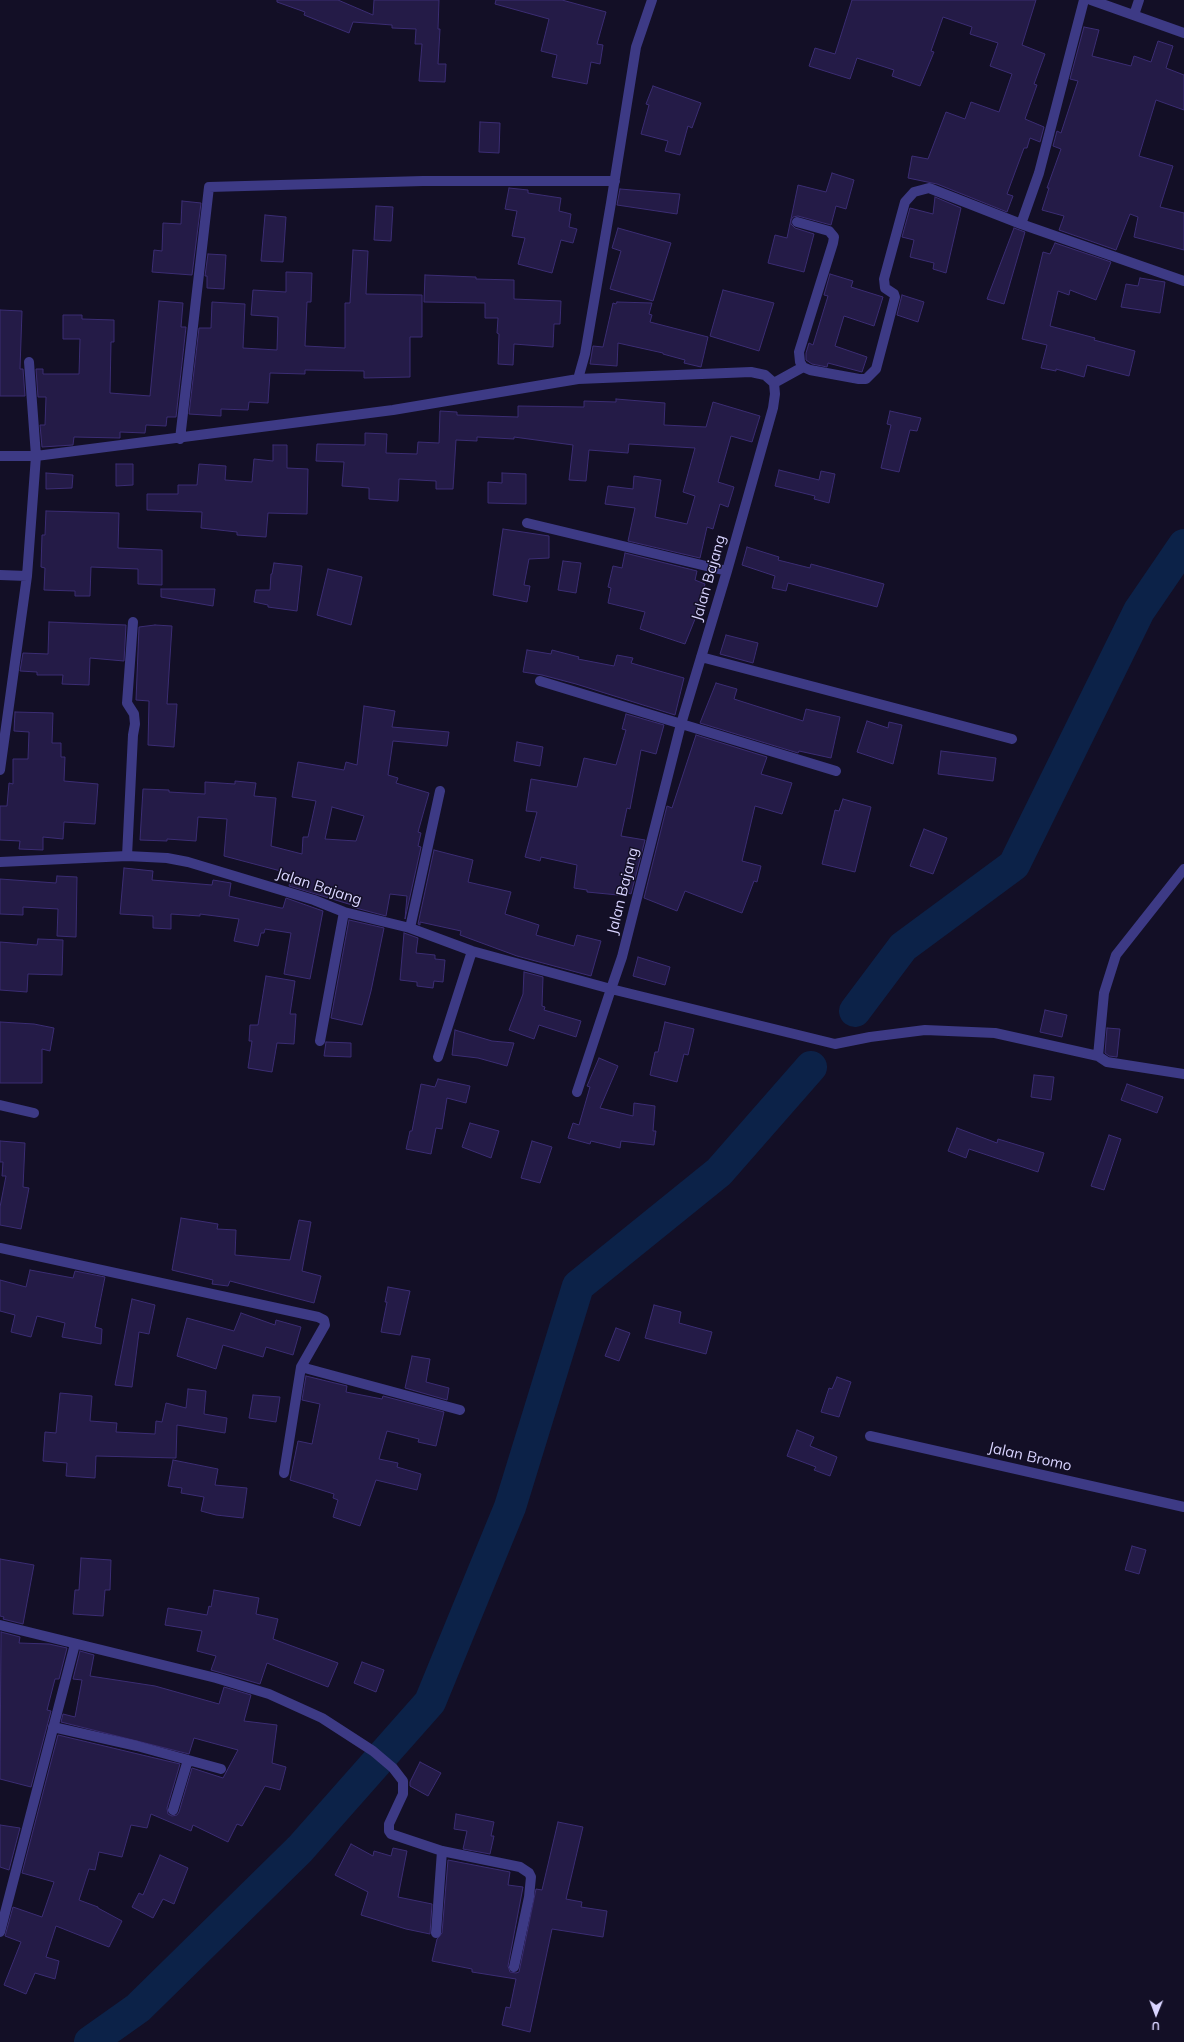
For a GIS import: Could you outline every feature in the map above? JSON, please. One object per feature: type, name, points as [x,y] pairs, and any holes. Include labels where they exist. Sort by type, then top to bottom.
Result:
[{"type":"street","points":[[578,380],[585,354],[615,181],[636,46],[652,0]]},
{"type":"street","points":[[1021,224],[1039,173],[1084,0]]},
{"type":"street","points":[[1091,0],[1184,33]]},
{"type":"street","points":[[1134,15],[1139,0]]},
{"type":"street","points":[[180,439],[209,187],[423,181],[615,181]]},
{"type":"street","points":[[797,222],[829,232],[834,237],[798,357],[803,367],[810,370],[859,379],[866,379],[876,369],[894,297],[894,294],[885,288],[884,279],[905,202],[914,192],[929,188],[1021,224],[1184,281]]},
{"type":"street","points":[[0,770],[27,576],[36,456],[30,362]]},
{"type":"street","points":[[0,456],[36,456],[180,439],[393,410],[578,380],[751,372],[766,375],[774,383],[803,367]]},
{"type":"street","name":"Jalan Bajang","points":[[0,862],[127,856],[167,858],[188,862],[314,900],[344,912],[410,928],[472,951],[611,989],[622,957],[681,724],[773,408],[775,394],[774,383]]},
{"type":"street","points":[[527,523],[727,570]]},
{"type":"street","points":[[0,575],[27,576]]},
{"type":"street","points":[[127,856],[133,735],[135,724],[134,714],[127,703],[133,622]]},
{"type":"street","points":[[701,657],[1012,739]]},
{"type":"street","points":[[540,681],[836,771]]},
{"type":"street","points":[[410,928],[440,791]]},
{"type":"street","points":[[1098,1056],[1104,993],[1116,955],[1184,869]]},
{"type":"street","points":[[320,1041],[344,912]]},
{"type":"street","points":[[438,1057],[472,951]]},
{"type":"street","points":[[577,1092],[611,989],[835,1044],[870,1037],[925,1030],[995,1033],[1098,1056],[1107,1062],[1116,1064],[1184,1074]]},
{"type":"street","points":[[0,1105],[34,1113]]},
{"type":"street","points":[[0,1248],[318,1317],[324,1320],[325,1326],[301,1367],[284,1473]]},
{"type":"street","points":[[301,1367],[460,1410]]},
{"type":"street","name":"Jalan Bromo","points":[[870,1436],[1184,1507]]},
{"type":"street","points":[[0,1625],[216,1678],[269,1694],[322,1718],[373,1751],[393,1768],[403,1781],[403,1794],[389,1824],[389,1831],[395,1837],[442,1851],[520,1867],[529,1872],[531,1877],[529,1897],[514,1967]]},
{"type":"street","points":[[0,1932],[75,1644]]},
{"type":"street","points":[[53,1727],[138,1746],[221,1769]]},
{"type":"street","points":[[173,1810],[188,1760]]},
{"type":"street","points":[[436,1933],[442,1851]]},
{"type":"building","points":[[277,0],[338,0],[373,15],[374,0],[439,0],[438,29],[440,29],[438,64],[446,64],[445,82],[419,81],[422,44],[415,44],[416,29],[392,28],[392,25],[353,22],[349,33],[304,15],[305,12],[277,2]]},
{"type":"building","points":[[496,0],[562,0],[606,12],[597,44],[603,45],[600,64],[591,62],[587,84],[552,77],[557,55],[541,51],[549,19],[495,4]]},
{"type":"building","points":[[852,0],[1036,0],[1022,45],[1045,54],[1034,84],[1037,85],[1025,119],[1044,127],[1040,142],[1030,138],[1027,148],[1024,148],[1007,194],[1013,196],[1007,212],[937,184],[908,178],[912,156],[928,159],[946,112],[965,119],[971,102],[999,112],[1012,74],[990,66],[998,43],[970,34],[972,27],[943,17],[931,51],[934,52],[920,86],[892,76],[894,70],[857,58],[850,79],[809,66],[815,48],[835,54]]},
{"type":"building","points":[[1084,27],[1099,30],[1092,56],[1131,66],[1134,56],[1151,62],[1158,41],[1173,46],[1166,68],[1184,75],[1184,110],[1156,100],[1139,156],[1173,166],[1160,207],[1184,213],[1184,250],[1134,237],[1138,217],[1130,214],[1116,250],[1059,230],[1064,216],[1042,210],[1049,188],[1047,188],[1061,149],[1053,146],[1057,131],[1061,133],[1078,81],[1070,79]]},
{"type":"building","points":[[653,86],[701,103],[692,128],[688,126],[680,155],[665,151],[668,141],[641,134],[649,105],[646,104]]},
{"type":"building","points":[[480,122],[500,123],[499,153],[479,152]]},
{"type":"building","points":[[832,173],[854,180],[846,209],[836,206],[831,225],[798,216],[793,217],[791,220],[791,224],[795,228],[814,234],[804,272],[768,263],[775,235],[787,238],[798,185],[826,192]]},
{"type":"building","points":[[509,188],[528,190],[528,193],[561,198],[559,211],[571,214],[569,227],[577,229],[573,243],[561,240],[552,273],[518,264],[525,238],[512,236],[517,211],[505,209]]},
{"type":"building","points":[[620,189],[680,194],[677,214],[617,205]]},
{"type":"building","points":[[935,197],[961,208],[946,273],[933,269],[934,263],[910,257],[914,240],[902,237],[910,208],[933,214]]},
{"type":"building","points":[[182,201],[201,203],[192,275],[152,272],[154,250],[162,251],[163,223],[181,224]]},
{"type":"building","points":[[376,206],[393,207],[391,241],[374,240]]},
{"type":"building","points":[[265,215],[286,217],[283,262],[261,261]]},
{"type":"building","points":[[618,228],[671,243],[653,301],[610,289],[621,251],[612,248]]},
{"type":"building","points":[[1014,228],[1025,232],[1004,304],[987,299]]},
{"type":"building","points":[[1055,243],[1111,262],[1096,300],[1070,290],[1069,295],[1058,291],[1050,326],[1135,351],[1129,376],[1087,365],[1084,377],[1056,369],[1056,371],[1041,368],[1047,345],[1022,339],[1043,252],[1050,254]]},
{"type":"building","points":[[353,250],[368,251],[366,294],[422,295],[422,337],[410,337],[410,377],[364,378],[364,371],[305,370],[305,374],[270,373],[268,403],[249,402],[248,410],[221,409],[221,416],[189,414],[199,328],[211,328],[212,302],[245,304],[243,348],[277,350],[278,317],[251,315],[253,290],[286,292],[286,272],[312,273],[311,302],[307,302],[305,346],[345,348],[345,303],[350,303]]},
{"type":"building","points":[[208,254],[226,255],[224,289],[207,288],[207,276],[205,276]]},
{"type":"building","points":[[830,274],[853,281],[851,287],[883,297],[874,326],[844,316],[835,346],[867,357],[862,372],[828,363],[827,367],[812,364],[806,360],[806,353],[809,343],[813,345],[828,296],[824,295]]},
{"type":"building","points":[[425,275],[514,280],[514,299],[561,301],[560,324],[554,324],[553,347],[514,344],[513,365],[498,364],[498,318],[485,318],[485,303],[424,302]]},
{"type":"building","points":[[1140,278],[1165,282],[1160,313],[1121,307],[1126,284],[1138,286]]},
{"type":"building","points":[[723,290],[774,303],[759,351],[710,336]]},
{"type":"building","points":[[902,295],[924,302],[918,322],[897,315]]},
{"type":"building","points":[[159,301],[183,303],[181,327],[186,327],[176,417],[167,417],[166,426],[146,425],[145,433],[120,432],[120,438],[74,437],[73,445],[42,447],[40,425],[45,425],[46,397],[38,397],[36,369],[43,369],[43,374],[79,374],[80,339],[63,339],[63,315],[82,315],[82,319],[114,320],[114,342],[111,342],[110,393],[150,396]]},
{"type":"building","points":[[617,302],[652,303],[649,314],[652,315],[650,322],[708,337],[701,367],[684,363],[685,360],[663,353],[618,343],[617,366],[590,364],[593,346],[603,347],[613,303],[616,304]]},
{"type":"building","points":[[0,310],[22,311],[20,369],[23,369],[25,396],[0,396]]},
{"type":"building","points":[[616,399],[665,403],[664,425],[706,427],[713,402],[760,416],[752,442],[731,436],[718,482],[734,487],[728,507],[720,504],[713,529],[707,527],[700,558],[628,541],[635,508],[605,504],[608,486],[633,489],[634,476],[661,480],[655,517],[687,524],[695,496],[683,492],[695,448],[629,444],[628,453],[589,450],[586,481],[569,480],[573,445],[514,437],[514,439],[477,437],[477,441],[456,440],[453,489],[436,489],[436,481],[399,479],[398,501],[369,499],[369,488],[342,486],[344,462],[316,461],[317,444],[365,445],[365,433],[387,434],[386,453],[417,454],[418,442],[439,443],[440,411],[457,412],[457,415],[518,417],[518,406],[584,407],[584,401],[616,402]]},
{"type":"building","points":[[890,411],[921,418],[917,431],[910,430],[899,472],[881,468],[891,425],[887,424]]},
{"type":"building","points":[[273,445],[287,445],[287,468],[308,469],[307,514],[268,513],[266,537],[237,535],[237,532],[201,528],[202,512],[147,510],[147,494],[178,494],[178,485],[197,485],[199,464],[226,466],[225,480],[252,482],[254,459],[273,461]]},
{"type":"building","points":[[116,464],[133,464],[133,485],[116,486]]},
{"type":"building","points":[[779,470],[819,480],[821,471],[835,474],[829,503],[814,499],[815,496],[775,486]]},
{"type":"building","points":[[46,473],[73,475],[72,488],[46,489]]},
{"type":"building","points":[[502,473],[526,474],[526,504],[488,503],[488,482],[502,483]]},
{"type":"building","points":[[46,511],[119,513],[118,548],[162,550],[162,585],[138,584],[138,569],[91,567],[90,596],[75,596],[75,591],[44,590],[45,568],[41,567],[42,535],[45,535]]},
{"type":"building","points":[[503,529],[549,536],[549,558],[529,559],[524,585],[530,586],[527,602],[493,595]]},
{"type":"building","points":[[747,547],[779,557],[778,560],[810,568],[811,564],[884,584],[877,607],[788,583],[786,591],[772,588],[775,576],[742,565]]},
{"type":"building","points":[[625,553],[697,571],[695,580],[705,584],[695,619],[685,644],[640,629],[645,612],[608,603],[611,588],[608,587],[613,566],[622,568]]},
{"type":"building","points":[[563,561],[581,563],[576,593],[558,590]]},
{"type":"building","points":[[274,563],[302,566],[297,611],[268,607],[268,605],[254,602],[256,590],[270,590],[271,574]]},
{"type":"building","points":[[328,569],[362,577],[351,625],[317,615]]},
{"type":"building","points":[[161,589],[215,589],[213,606],[161,597]]},
{"type":"building","points":[[49,622],[126,625],[124,661],[90,658],[89,685],[62,684],[63,675],[37,675],[37,672],[20,671],[23,653],[48,654]]},
{"type":"building","points":[[155,625],[172,626],[167,704],[177,704],[174,747],[148,745],[149,701],[136,700],[139,627]]},
{"type":"building","points":[[726,635],[758,643],[753,663],[720,654]]},
{"type":"building","points":[[527,650],[551,654],[552,650],[579,657],[578,659],[614,666],[617,655],[633,658],[631,663],[684,678],[675,715],[576,684],[542,675],[523,672]]},
{"type":"building","points":[[716,683],[737,689],[734,699],[803,721],[806,709],[840,717],[831,758],[799,751],[798,753],[700,723]]},
{"type":"building","points":[[364,706],[395,711],[392,727],[449,732],[447,746],[393,741],[388,775],[398,778],[396,783],[429,793],[418,832],[421,833],[418,846],[421,847],[405,919],[407,896],[390,894],[386,916],[352,907],[352,905],[289,886],[292,874],[224,856],[227,819],[198,817],[196,841],[167,839],[167,841],[140,840],[143,789],[205,794],[205,782],[235,784],[235,781],[256,783],[254,796],[276,798],[271,846],[302,854],[303,837],[308,837],[316,801],[292,797],[298,762],[344,770],[346,762],[357,765]],"holes":[[[332,807],[364,816],[356,841],[325,839]]]},
{"type":"building","points":[[15,712],[53,713],[52,743],[61,743],[61,757],[65,757],[64,781],[98,784],[95,824],[64,822],[63,839],[43,837],[43,850],[19,849],[20,841],[0,840],[0,806],[7,806],[9,783],[13,784],[13,759],[28,759],[29,732],[14,731]]},
{"type":"building","points":[[626,714],[664,725],[656,754],[641,750],[630,809],[627,808],[621,836],[645,840],[631,894],[618,889],[618,895],[587,892],[587,890],[574,888],[577,865],[541,857],[540,861],[525,857],[537,812],[526,811],[531,779],[577,787],[584,758],[616,765],[626,730],[622,729]]},
{"type":"building","points":[[867,721],[888,728],[889,722],[902,725],[893,764],[857,752]]},
{"type":"building","points":[[696,735],[767,757],[761,774],[792,783],[782,814],[755,806],[742,861],[761,866],[757,882],[754,881],[742,913],[685,891],[677,911],[644,898],[667,806],[672,808]]},
{"type":"building","points":[[517,742],[543,747],[540,766],[514,761]]},
{"type":"building","points":[[941,751],[996,758],[993,781],[938,774]]},
{"type":"building","points":[[843,799],[871,807],[855,872],[822,864],[835,810],[839,811]]},
{"type":"building","points":[[924,829],[947,838],[933,874],[910,866]]},
{"type":"building","points":[[434,850],[473,860],[468,882],[511,892],[505,914],[539,925],[536,935],[574,946],[577,935],[601,941],[591,976],[517,956],[460,935],[461,931],[420,922],[420,925],[418,924]]},
{"type":"building","points":[[124,868],[153,871],[152,880],[212,885],[213,880],[231,883],[229,896],[281,908],[283,908],[286,898],[323,911],[310,979],[284,974],[291,933],[265,929],[264,933],[261,933],[258,946],[234,941],[239,919],[200,914],[200,916],[171,914],[171,929],[153,928],[153,916],[120,914]]},
{"type":"building","points":[[57,876],[77,877],[76,937],[57,936],[58,909],[23,907],[23,915],[0,914],[0,879],[56,883]]},
{"type":"building","points":[[349,920],[384,928],[371,991],[362,1025],[331,1018]]},
{"type":"building","points":[[404,933],[418,938],[416,953],[435,955],[435,959],[445,960],[443,982],[434,981],[433,988],[417,986],[417,982],[400,980]]},
{"type":"building","points":[[38,939],[63,940],[62,975],[28,974],[27,992],[0,990],[0,942],[37,945]]},
{"type":"building","points":[[638,957],[670,967],[665,985],[633,976]]},
{"type":"building","points":[[524,972],[543,977],[542,1006],[545,1007],[544,1010],[581,1021],[576,1037],[539,1025],[534,1039],[509,1030],[523,994]]},
{"type":"building","points":[[266,976],[295,981],[290,1014],[296,1014],[294,1044],[277,1043],[272,1072],[248,1068],[252,1041],[249,1041],[250,1025],[258,1025]]},
{"type":"building","points":[[1045,1010],[1067,1015],[1062,1037],[1040,1032]]},
{"type":"building","points":[[0,1022],[34,1024],[54,1028],[50,1051],[42,1049],[42,1083],[0,1083]]},
{"type":"building","points":[[665,1022],[694,1029],[688,1055],[684,1054],[677,1082],[650,1075],[655,1052],[658,1052]]},
{"type":"building","points":[[1107,1028],[1120,1029],[1117,1057],[1109,1056],[1105,1053]]},
{"type":"building","points":[[455,1030],[492,1041],[514,1043],[507,1066],[478,1058],[452,1055]]},
{"type":"building","points":[[326,1042],[351,1043],[351,1057],[324,1056]]},
{"type":"building","points":[[599,1058],[618,1066],[600,1108],[633,1116],[634,1103],[655,1106],[653,1131],[656,1131],[654,1145],[621,1141],[620,1148],[591,1141],[590,1144],[568,1138],[573,1123],[579,1125],[590,1087],[587,1086]]},
{"type":"building","points":[[1034,1075],[1054,1077],[1051,1100],[1031,1097]]},
{"type":"building","points":[[438,1079],[470,1086],[466,1103],[447,1098],[442,1129],[436,1128],[431,1154],[406,1149],[410,1131],[412,1131],[421,1084],[435,1087]]},
{"type":"building","points":[[1127,1084],[1163,1097],[1157,1113],[1121,1100]]},
{"type":"building","points":[[470,1123],[499,1131],[491,1158],[462,1147]]},
{"type":"building","points":[[957,1128],[997,1143],[998,1139],[1044,1153],[1038,1172],[969,1149],[966,1158],[948,1151]]},
{"type":"building","points":[[1109,1135],[1121,1139],[1104,1190],[1091,1186]]},
{"type":"building","points":[[0,1141],[25,1143],[23,1187],[29,1188],[21,1229],[0,1225],[0,1207],[6,1176],[2,1176],[3,1162],[0,1162]]},
{"type":"building","points":[[532,1141],[552,1147],[540,1183],[521,1178]]},
{"type":"building","points":[[181,1218],[218,1224],[217,1229],[236,1230],[235,1255],[290,1260],[299,1220],[311,1222],[302,1271],[321,1276],[314,1303],[230,1281],[228,1286],[212,1284],[213,1280],[172,1270]]},
{"type":"building","points":[[30,1270],[73,1278],[75,1271],[105,1277],[95,1327],[102,1329],[101,1344],[62,1337],[65,1323],[37,1316],[31,1337],[11,1332],[15,1315],[0,1311],[0,1280],[26,1287]]},
{"type":"building","points":[[388,1287],[410,1291],[400,1335],[381,1332],[387,1302],[385,1302]]},
{"type":"building","points":[[132,1299],[155,1305],[149,1334],[139,1332],[132,1387],[115,1385]]},
{"type":"building","points":[[654,1305],[681,1312],[679,1323],[712,1332],[706,1354],[645,1338]]},
{"type":"building","points":[[241,1313],[275,1325],[276,1320],[301,1327],[293,1355],[266,1347],[263,1357],[223,1345],[216,1369],[177,1356],[187,1318],[234,1331]]},
{"type":"building","points":[[616,1328],[630,1333],[619,1361],[605,1356]]},
{"type":"building","points":[[412,1356],[430,1359],[426,1382],[449,1388],[447,1400],[405,1388]]},
{"type":"building","points":[[306,1376],[347,1386],[346,1392],[382,1399],[383,1396],[444,1412],[436,1446],[418,1442],[419,1439],[387,1431],[379,1459],[398,1463],[397,1467],[421,1474],[417,1490],[376,1480],[360,1526],[333,1517],[338,1500],[333,1498],[334,1494],[290,1480],[298,1441],[312,1444],[320,1404],[302,1400]]},
{"type":"building","points":[[837,1377],[851,1382],[839,1417],[821,1412],[829,1388],[832,1389]]},
{"type":"building","points":[[188,1389],[206,1391],[204,1414],[227,1418],[225,1433],[177,1425],[176,1458],[96,1456],[95,1478],[66,1476],[67,1463],[43,1461],[45,1432],[56,1433],[60,1393],[92,1396],[90,1421],[117,1423],[116,1432],[155,1434],[156,1421],[162,1422],[166,1403],[186,1408]]},
{"type":"building","points":[[253,1395],[280,1397],[276,1422],[249,1418]]},
{"type":"building","points":[[797,1430],[814,1437],[810,1446],[837,1457],[830,1476],[814,1470],[816,1467],[787,1456]]},
{"type":"building","points":[[173,1460],[218,1469],[215,1485],[247,1488],[243,1518],[216,1515],[201,1511],[204,1497],[181,1493],[182,1488],[168,1486]]},
{"type":"building","points":[[1132,1546],[1146,1550],[1139,1574],[1125,1570]]},
{"type":"building","points":[[81,1558],[111,1560],[110,1590],[105,1590],[103,1616],[73,1614],[75,1590],[79,1590]]},
{"type":"building","points":[[0,1559],[34,1565],[23,1624],[3,1619],[4,1617],[0,1616]]},
{"type":"building","points":[[214,1590],[259,1598],[256,1614],[278,1619],[273,1639],[338,1663],[328,1687],[267,1663],[260,1684],[211,1670],[216,1656],[197,1651],[202,1631],[165,1625],[168,1608],[207,1615],[209,1606],[211,1607]]},
{"type":"building","points":[[1,1632],[20,1637],[19,1643],[49,1644],[67,1648],[59,1679],[55,1679],[47,1710],[51,1711],[31,1787],[0,1779]]},
{"type":"building","points":[[80,1651],[94,1655],[90,1676],[155,1686],[219,1704],[224,1687],[251,1695],[244,1721],[277,1725],[272,1763],[286,1767],[280,1790],[265,1786],[242,1826],[237,1824],[228,1842],[193,1825],[191,1831],[151,1814],[147,1828],[131,1825],[122,1857],[99,1852],[95,1870],[89,1869],[79,1900],[98,1907],[122,1921],[109,1947],[56,1926],[46,1957],[59,1961],[55,1979],[35,1973],[26,1994],[4,1985],[21,1942],[5,1936],[13,1907],[42,1917],[54,1882],[22,1873],[58,1735],[180,1764],[167,1808],[168,1814],[172,1816],[177,1815],[179,1812],[192,1768],[223,1778],[238,1750],[194,1738],[189,1754],[61,1722],[63,1714],[75,1717],[82,1680],[73,1679]]},
{"type":"building","points":[[362,1662],[384,1670],[376,1692],[354,1683]]},
{"type":"building","points":[[420,1762],[441,1773],[428,1796],[410,1786],[410,1782]]},
{"type":"building","points":[[456,1814],[494,1822],[491,1836],[494,1836],[490,1854],[463,1849],[467,1831],[454,1829]]},
{"type":"building","points":[[558,1822],[583,1827],[566,1899],[582,1902],[581,1907],[607,1911],[603,1937],[552,1929],[530,2032],[502,2025],[506,2007],[510,2008],[516,1979],[472,1972],[472,1969],[432,1961],[437,1939],[442,1933],[448,1860],[510,1872],[508,1885],[523,1887],[508,1966],[510,1972],[519,1972],[536,1889],[542,1890]]},
{"type":"building","points":[[0,1825],[20,1828],[9,1870],[0,1867]]},
{"type":"building","points":[[351,1844],[373,1856],[374,1851],[391,1856],[393,1848],[407,1851],[398,1897],[432,1904],[430,1934],[406,1929],[361,1915],[368,1892],[335,1875]]},
{"type":"building","points":[[160,1855],[188,1868],[174,1904],[163,1899],[153,1918],[132,1907],[139,1893],[143,1895]]},
{"type":"waterway","points":[[855,1011],[903,947],[1014,865],[1139,611],[1184,545]]},
{"type":"waterway","points":[[90,2042],[138,2008],[300,1849],[430,1702],[510,1507],[578,1286],[719,1172],[811,1067]]}]
